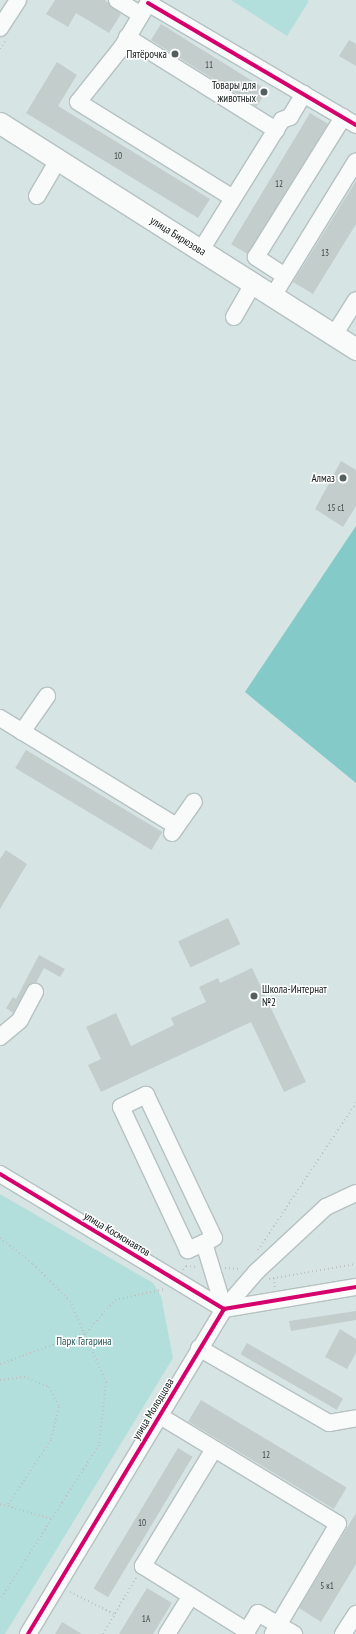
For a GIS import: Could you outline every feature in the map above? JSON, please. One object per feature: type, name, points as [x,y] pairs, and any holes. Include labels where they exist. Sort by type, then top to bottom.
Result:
[{"type":"main road","name":"улица Бирюзова","points":[[0,123],[356,349]]},
{"type":"street","points":[[0,28],[18,0]]},
{"type":"street","points":[[117,0],[146,6],[304,94],[349,121],[256,257],[285,276]]},
{"type":"street","points":[[146,6],[124,42],[78,102],[233,198]]},
{"type":"street","points":[[124,42],[276,130]]},
{"type":"street","points":[[201,250],[282,120],[290,117],[304,94]]},
{"type":"street","points":[[37,196],[58,160]]},
{"type":"street","points":[[272,296],[356,162]]},
{"type":"street","points":[[234,317],[253,284]]},
{"type":"street","points":[[334,335],[356,300]]},
{"type":"street","points":[[22,732],[47,696]]},
{"type":"street","points":[[0,718],[174,829],[194,802]]},
{"type":"street","points":[[0,1037],[20,1020],[35,992]]},
{"type":"street","points":[[146,1095],[214,1238],[204,1243],[188,1250],[121,1107],[146,1095]]},
{"type":"street","name":"улица Космонавтов","points":[[0,1174],[224,1309]]},
{"type":"street","name":"улица Молодцова","points":[[28,1634],[160,1416],[199,1348],[224,1309],[246,1283],[326,1207],[356,1193]]},
{"type":"street","points":[[204,1243],[224,1309],[356,1287]]},
{"type":"street","points":[[199,1348],[329,1423],[356,1418]]},
{"type":"street","points":[[160,1416],[338,1524],[276,1629]]},
{"type":"street","points":[[214,1448],[143,1566],[247,1631],[258,1613],[276,1629],[294,1634]]},
{"type":"street","points":[[167,1634],[186,1604]]},
{"type":"street","points":[[343,1634],[356,1614]]},
{"type":"path","points":[[254,1256],[356,1103]]},
{"type":"path","points":[[0,1238],[70,1302],[86,1333],[106,1382],[99,1445],[0,1600]]},
{"type":"path","points":[[0,1364],[86,1333],[115,1300],[167,1288],[186,1266],[246,1269],[246,1283],[356,1264]]},
{"type":"path","points":[[0,1380],[24,1377],[49,1387],[59,1407],[51,1440],[7,1506]]},
{"type":"path","points":[[0,1504],[52,1519]]},
{"type":"path","points":[[102,1634],[143,1566]]},
{"type":"path","points":[[70,1592],[114,1614]]},
{"type":"green space","points":[[231,0],[307,0],[309,1],[287,36]]},
{"type":"green space","name":"Парк Гагарина","points":[[0,1194],[153,1283],[161,1296],[173,1358],[5,1634],[0,1634]]},
{"type":"shaded area","points":[[356,526],[356,783],[245,692]]},
{"type":"building","points":[[55,0],[105,0],[121,14],[109,33],[76,13],[68,27],[46,14]]},
{"type":"building","points":[[161,24],[267,90],[257,106],[151,40]]},
{"type":"building","points":[[349,40],[356,44],[356,66],[339,56]]},
{"type":"building","points":[[57,62],[77,75],[58,106],[210,199],[198,218],[26,113]]},
{"type":"building","points":[[310,113],[328,124],[249,255],[231,244]]},
{"type":"building","points":[[356,181],[356,224],[313,294],[293,282]]},
{"type":"building","points":[[341,461],[356,470],[356,506],[343,527],[315,509]]},
{"type":"building","points":[[26,750],[162,832],[151,850],[15,768]]},
{"type":"building","points":[[6,850],[27,864],[0,909],[0,859]]},
{"type":"building","points":[[228,918],[240,944],[190,968],[178,941]]},
{"type":"building","points":[[39,955],[65,969],[60,977],[44,968],[36,983],[27,988],[13,1013],[6,1008],[13,997],[16,999]]},
{"type":"building","name":"Школа-Интернат №2","points":[[252,968],[306,1082],[284,1092],[251,1022],[101,1092],[88,1065],[101,1059],[86,1027],[116,1013],[131,1046],[174,1025],[171,1018],[206,1002],[199,987],[218,978],[220,983]]},
{"type":"building","points":[[356,1311],[356,1320],[291,1331],[289,1321]]},
{"type":"building","points":[[340,1329],[356,1339],[356,1353],[347,1369],[325,1357]]},
{"type":"building","points":[[247,1343],[343,1398],[337,1410],[240,1354]]},
{"type":"building","points":[[201,1400],[347,1488],[334,1509],[188,1421]]},
{"type":"building","points":[[178,1448],[193,1457],[108,1597],[94,1589]]},
{"type":"building","points":[[356,1513],[356,1564],[321,1622],[299,1608]]},
{"type":"building","points":[[147,1588],[172,1603],[153,1634],[119,1634]]},
{"type":"building","points":[[62,1622],[82,1634],[55,1634]]},
{"type":"cycle path","points":[[148,3],[356,125]]},
{"type":"cycle path","points":[[0,1174],[224,1309]]},
{"type":"cycle path","points":[[28,1634],[224,1309],[356,1287]]},
{"type":"place","name":"Пятёрочка","points":[[175,54]]},
{"type":"place","name":"Товары для животных","points":[[264,92]]},
{"type":"place","name":"Алмаз","points":[[343,478]]},
{"type":"place","name":"Школа-Интернат №2","points":[[254,996]]}]
